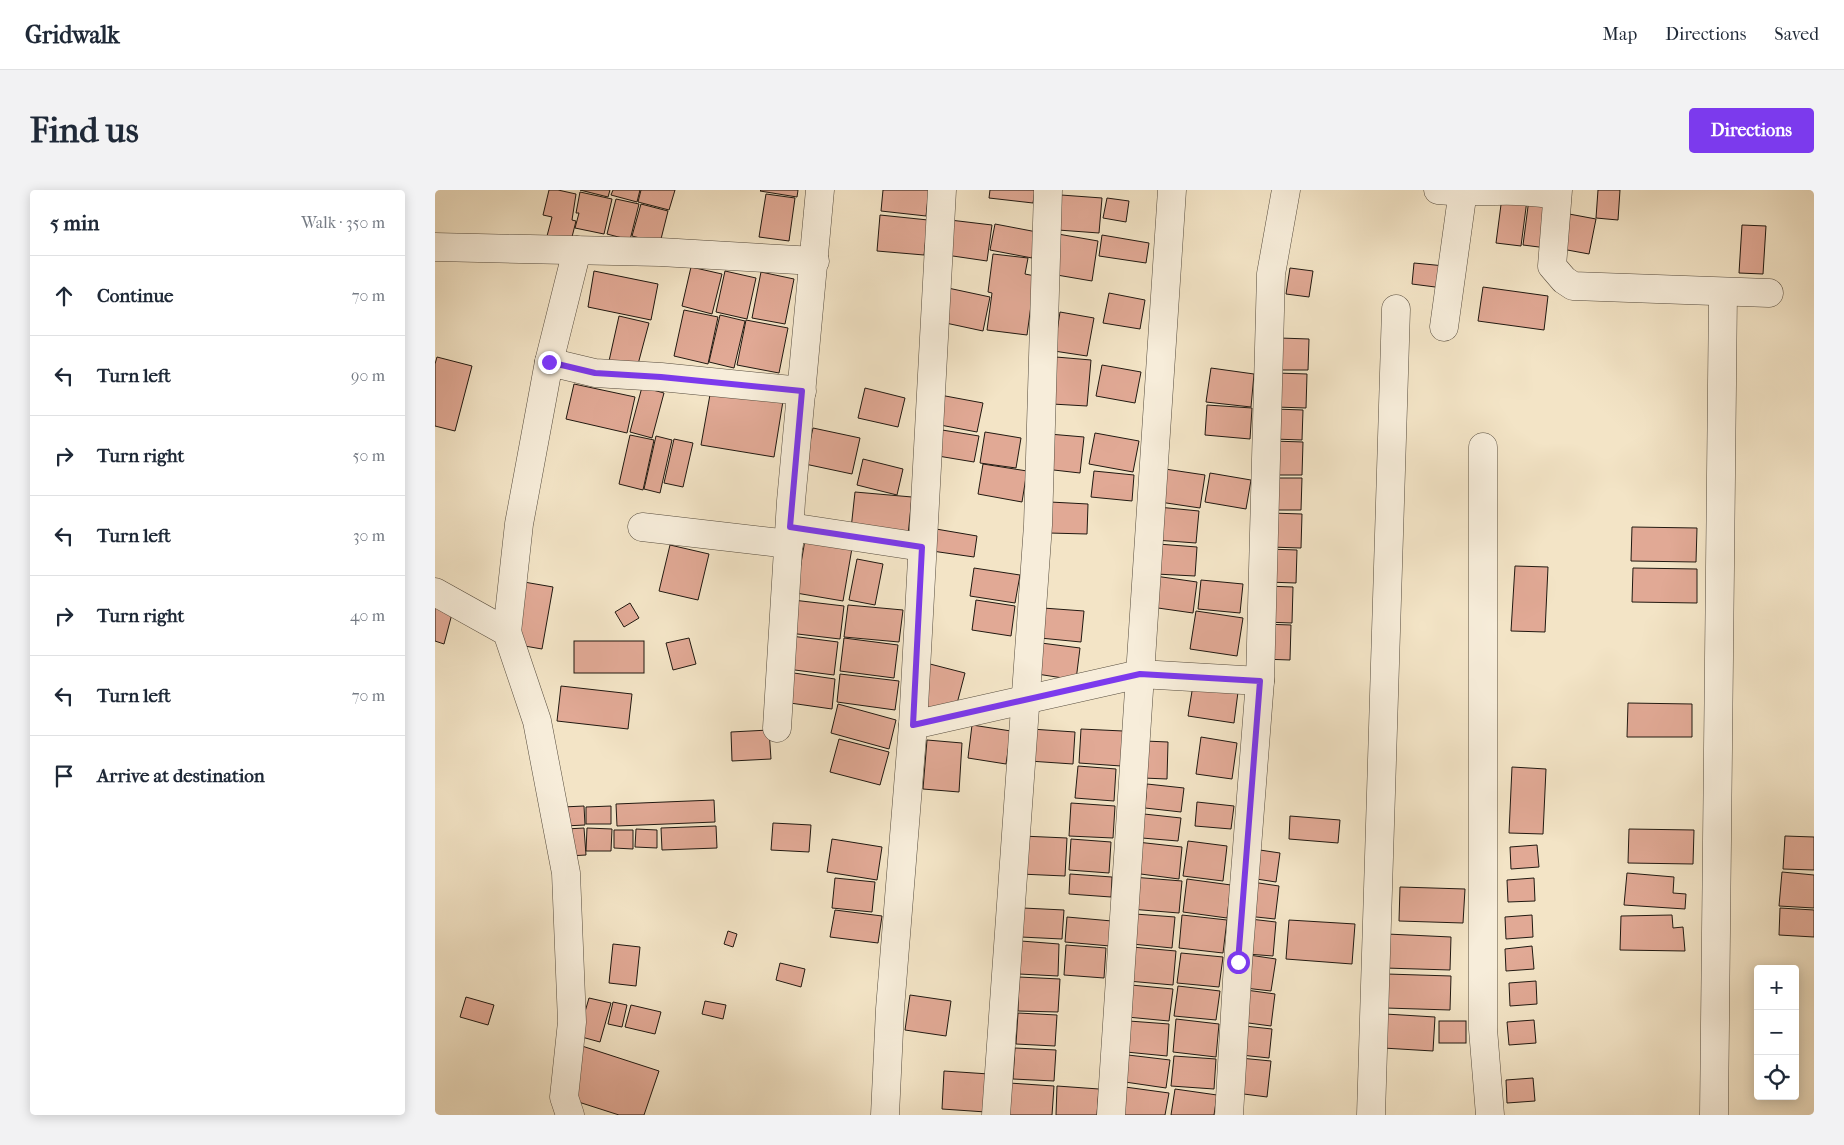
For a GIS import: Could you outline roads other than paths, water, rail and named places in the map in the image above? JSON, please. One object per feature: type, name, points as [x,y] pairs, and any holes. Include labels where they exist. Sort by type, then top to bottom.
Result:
[{"type":"street","points":[[777,728],[789,536],[820,190]]},
{"type":"street","points":[[885,1115],[890,1009],[913,725],[943,190]]},
{"type":"street","points":[[996,1115],[1038,525],[1048,190]]},
{"type":"street","points":[[1111,1115],[1172,190]]},
{"type":"street","points":[[1229,1115],[1238,962],[1260,681],[1271,274],[1286,190]]},
{"type":"street","points":[[1444,327],[1455,191],[1558,192],[1552,266],[1564,280],[1573,286],[1769,294]]},
{"type":"street","points":[[435,247],[660,252],[815,261]]},
{"type":"street","points":[[570,1115],[564,1097],[572,1022],[566,873],[537,721],[507,632],[519,524],[549,362],[577,250]]},
{"type":"street","points":[[1714,1115],[1723,293]]},
{"type":"street","points":[[1371,1115],[1396,309]]},
{"type":"street","points":[[549,362],[595,373],[661,377],[802,391]]},
{"type":"street","points":[[1483,447],[1483,1029],[1490,1115]]},
{"type":"street","points":[[642,527],[922,547]]},
{"type":"street","points":[[435,592],[507,632]]},
{"type":"street","points":[[913,725],[1140,674],[1260,681]]}]
